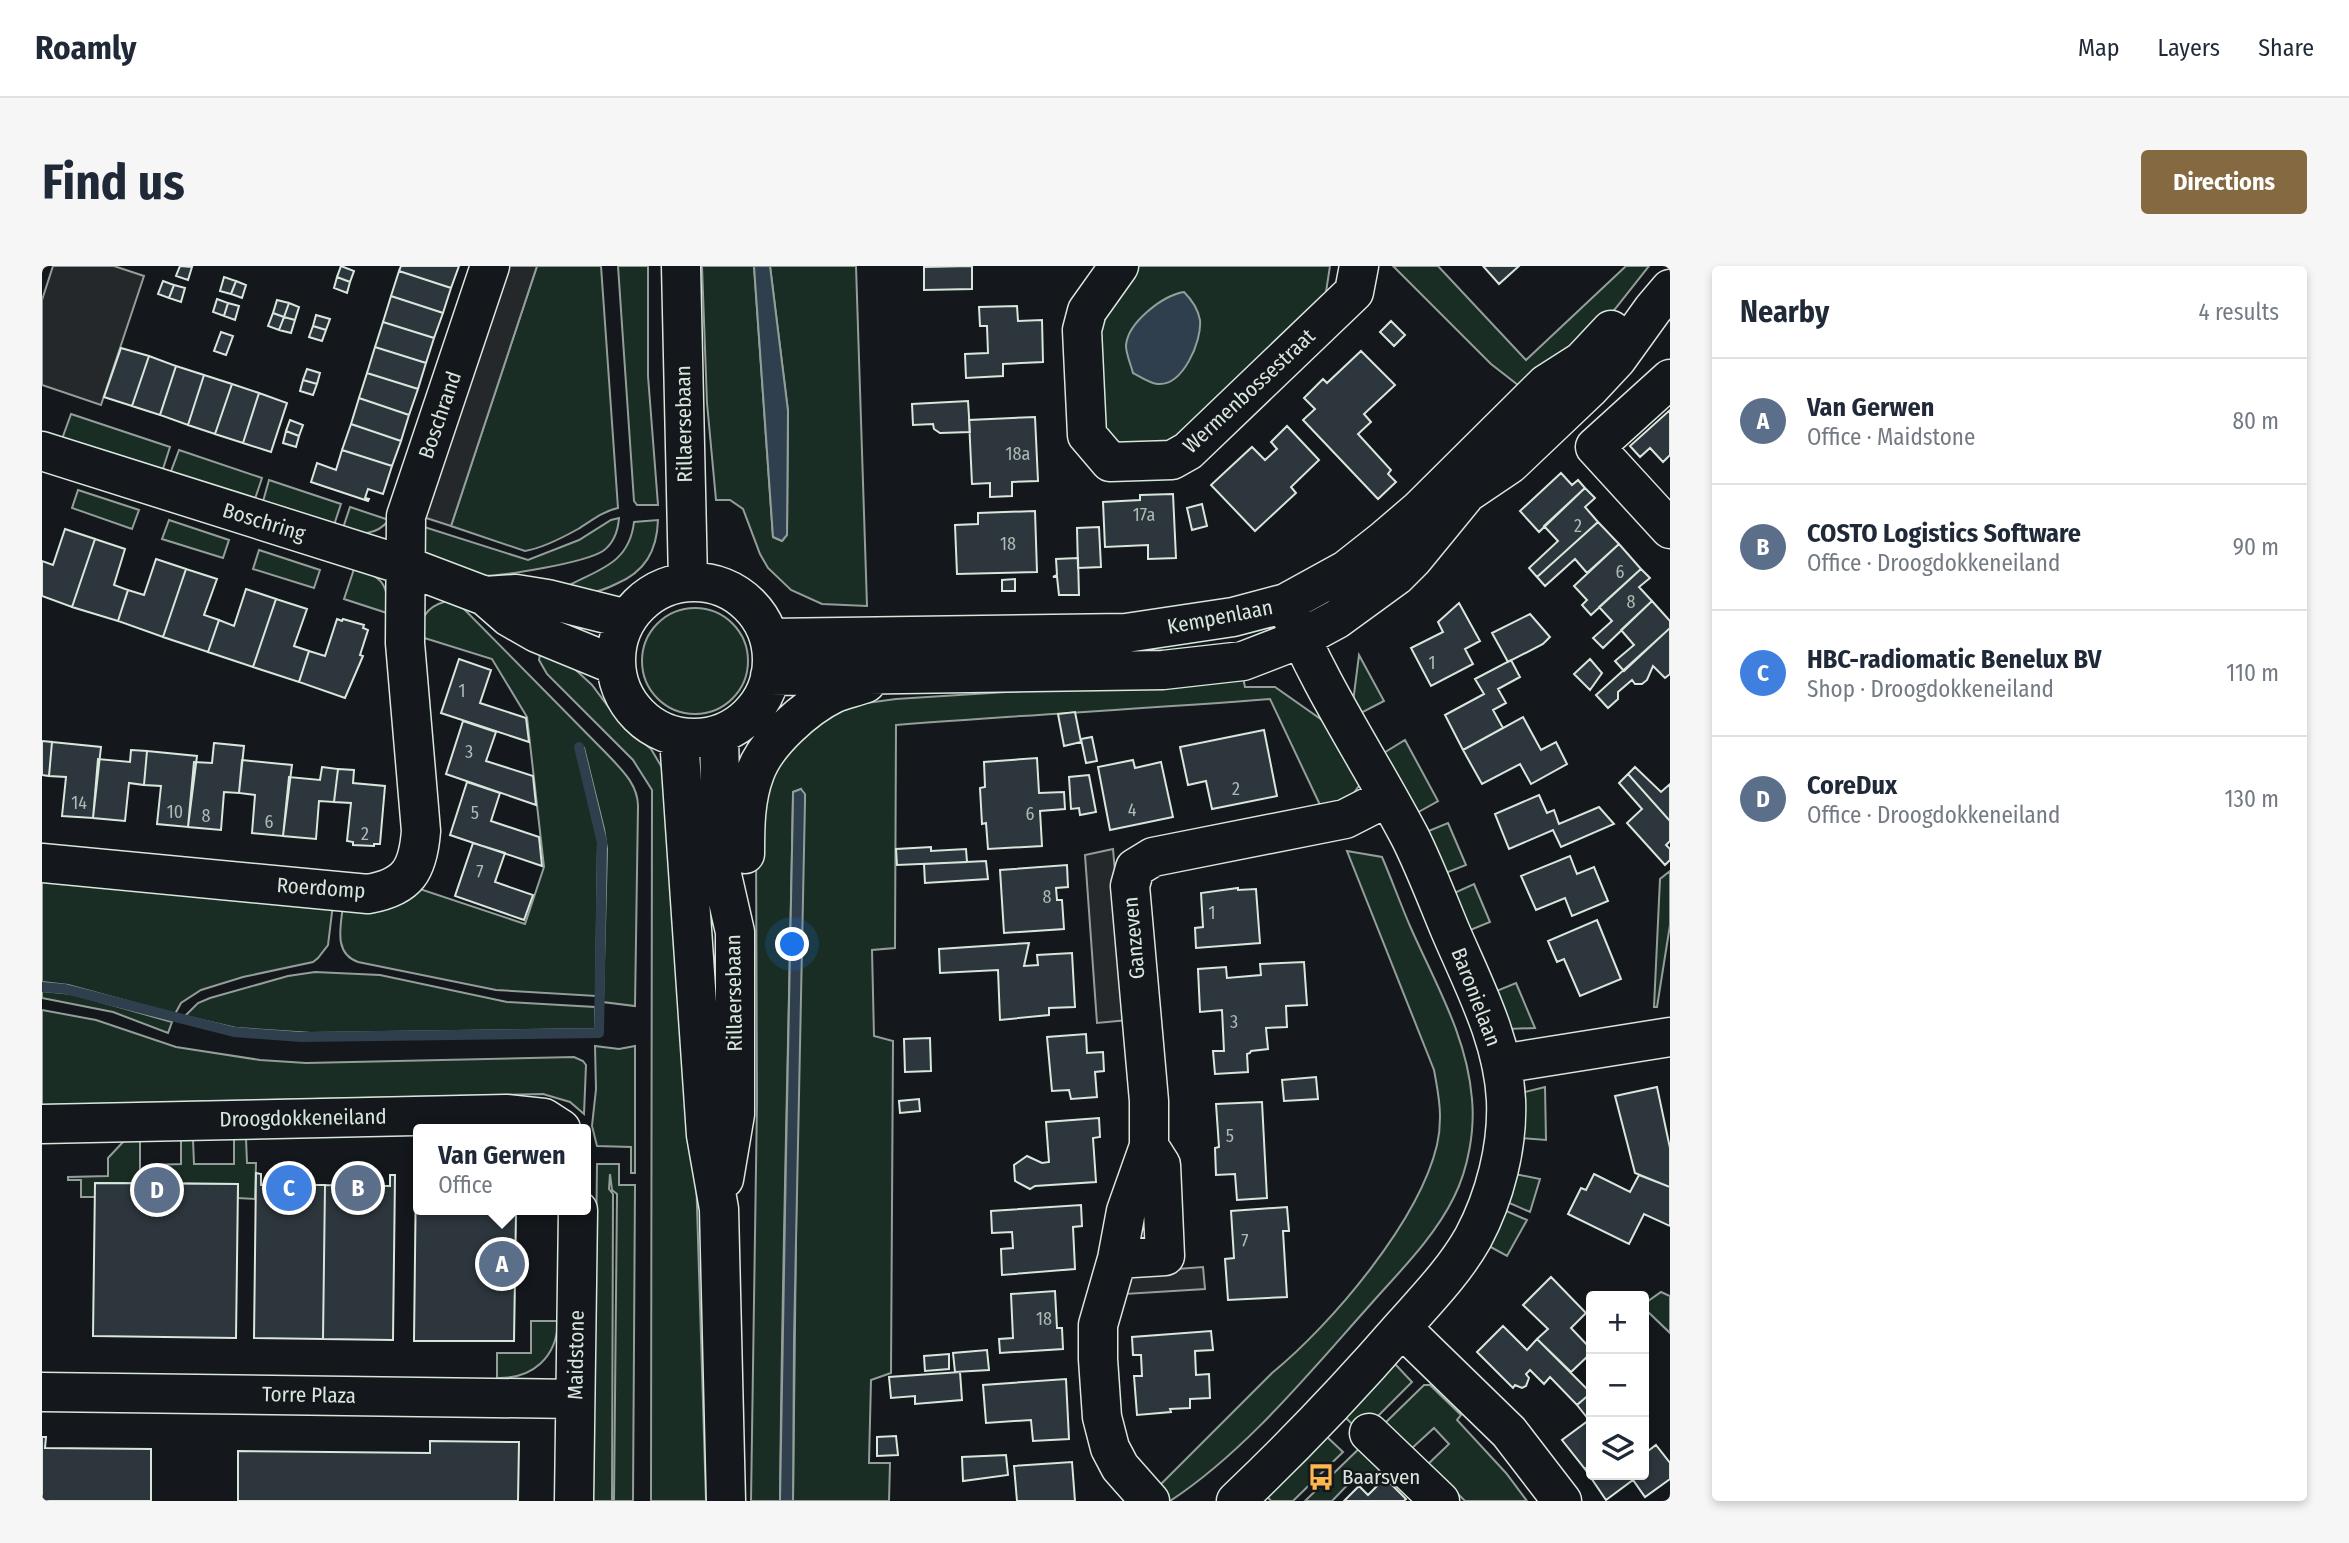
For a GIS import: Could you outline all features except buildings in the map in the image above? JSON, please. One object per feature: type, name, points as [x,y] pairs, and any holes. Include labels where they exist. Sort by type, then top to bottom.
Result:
[{"type":"street","name":"Boschrand","points":[[406,566],[408,510],[490,266]]},
{"type":"street","name":"Rillaersebaan","points":[[681,266],[688,581]]},
{"type":"street","name":"Wermenbossestraat","points":[[1119,266],[1087,311],[1082,330],[1087,435],[1110,462],[1172,460],[1188,452],[1354,292],[1359,266]]},
{"type":"street","name":"Kempenlaan","points":[[770,638],[1126,633],[1233,617],[1286,603],[1346,570],[1419,510],[1546,384],[1589,355],[1604,339],[1646,281],[1662,266]]},
{"type":"street","name":"Kempenlaan","points":[[770,676],[1163,670],[1243,661],[1300,639],[1337,619],[1396,576],[1467,493],[1510,464],[1589,389],[1617,359],[1670,289]]},
{"type":"street","points":[[1670,379],[1595,447],[1670,529]]},
{"type":"street","name":"Boschring","points":[[42,451],[406,566],[485,596],[509,617],[537,633],[615,665]]},
{"type":"street","name":"Roerdomp","points":[[42,863],[368,894],[388,891],[401,883],[412,871],[419,853],[421,831],[405,643],[406,566]]},
{"type":"street","points":[[688,581],[711,581],[732,589],[755,609],[770,638],[770,676],[756,708],[735,729],[709,738],[663,735],[639,717],[622,691],[615,665],[619,641],[627,619],[635,607],[651,593],[688,581]]},
{"type":"street","name":"Boschring","points":[[485,596],[516,594],[547,599],[627,619]]},
{"type":"street","name":"Baronielaan","points":[[1236,1501],[1357,1379],[1455,1265],[1473,1237],[1489,1198],[1499,1168],[1506,1129],[1506,1099],[1501,1064],[1486,1014],[1411,840],[1300,639],[1286,603]]},
{"type":"street","name":"Kempenlaan","points":[[735,932],[744,874],[746,809],[755,771],[776,739],[805,711],[835,694],[890,675]]},
{"type":"street","name":"Rillaersebaan","points":[[719,735],[722,875],[735,932],[735,1114],[719,1209]]},
{"type":"street","name":"Rillaersebaan","points":[[679,738],[706,1135],[719,1209],[726,1501]]},
{"type":"street","name":"Ganzeven","points":[[1150,1501],[1120,1466],[1110,1448],[1102,1417],[1098,1360],[1098,1325],[1117,1259],[1126,1211],[1149,1146],[1149,1101],[1130,886],[1135,868],[1153,857],[1345,819],[1388,797]]},
{"type":"street","points":[[1501,1064],[1670,1037]]},
{"type":"street","name":"Droogdokkeneiland","points":[[42,1124],[506,1114],[544,1118],[553,1124]]},
{"type":"street","name":"Maidstone","points":[[574,1501],[578,1215]]},
{"type":"street","points":[[1402,1328],[1508,1432],[1563,1501]]},
{"type":"street","name":"Torre Plaza","points":[[42,1392],[575,1399]]},
{"type":"street","points":[[1369,1433],[1440,1501]]},
{"type":"green space","points":[[537,266],[601,266],[618,508],[552,542],[525,551],[451,526]]},
{"type":"green space","points":[[618,266],[648,266],[648,376],[658,505],[637,505],[634,501]]},
{"type":"green space","points":[[702,266],[754,266],[773,537],[782,541],[787,535],[788,411],[770,266],[856,266],[867,606],[822,604],[791,590],[768,568],[743,509],[730,500],[716,500],[707,403]]},
{"type":"green space","points":[[1135,266],[1330,266],[1324,305],[1179,443],[1116,446],[1099,429],[1095,323]]},
{"type":"green space","points":[[1393,266],[1438,266],[1526,360],[1626,266],[1649,266],[1615,309],[1527,392],[1491,364]]},
{"type":"green space","points":[[71,414],[170,447],[162,472],[62,439]]},
{"type":"green space","points":[[179,450],[262,478],[254,502],[170,474]]},
{"type":"green space","points":[[269,480],[341,504],[333,528],[262,505]]},
{"type":"green space","points":[[78,490],[139,510],[132,529],[72,508]]},
{"type":"green space","points":[[350,507],[389,520],[379,529],[368,533],[342,531]]},
{"type":"green space","points":[[619,518],[613,540],[607,548],[593,556],[543,568],[480,576],[460,570],[425,553],[418,525],[528,560],[579,540],[611,520]]},
{"type":"green space","points":[[169,520],[229,540],[223,558],[162,539]]},
{"type":"green space","points":[[658,520],[652,551],[635,573],[603,590],[583,592],[562,589],[618,558],[631,537],[634,522]]},
{"type":"green space","points":[[259,550],[320,570],[314,588],[253,569]]},
{"type":"green space","points":[[355,566],[372,574],[382,583],[390,614],[344,599]]},
{"type":"green space","points":[[444,602],[461,606],[617,765],[628,777],[635,791],[638,806],[635,1006],[603,1002],[607,849],[584,748],[581,745],[577,749],[598,841],[596,996],[496,990],[358,962],[350,958],[342,946],[340,930],[343,905],[417,888],[525,924],[544,867],[527,717],[492,659],[418,636],[425,614]]},
{"type":"green space","points":[[695,608],[715,612],[733,623],[744,641],[748,661],[744,681],[733,699],[715,710],[695,714],[675,710],[657,699],[646,681],[642,661],[646,641],[657,623],[675,612]]},
{"type":"green space","points":[[541,649],[564,659],[592,685],[619,721],[651,749],[667,776],[695,1140],[706,1501],[651,1501],[652,790],[633,760],[547,674],[539,660]]},
{"type":"green space","points":[[1359,655],[1384,701],[1359,714],[1353,702]]},
{"type":"green space","points":[[1242,673],[1245,687],[1275,687],[1329,725],[1361,783],[1348,801],[1321,807],[1270,699],[896,725],[895,948],[872,950],[874,1036],[893,1041],[891,1373],[871,1380],[869,1463],[890,1463],[889,1501],[793,1501],[801,789],[793,792],[780,1501],[751,1501],[757,1101],[756,843],[773,767],[816,721],[859,704],[896,699],[1199,680]]},
{"type":"green space","points":[[1405,740],[1438,801],[1415,814],[1382,754]]},
{"type":"green space","points":[[1448,823],[1466,865],[1443,874],[1426,832]]},
{"type":"green space","points":[[1347,851],[1382,857],[1457,1032],[1464,1053],[1472,1099],[1467,1162],[1446,1212],[1404,1267],[1276,1410],[1224,1459],[1170,1501],[1157,1488],[1321,1327],[1370,1269],[1412,1206],[1427,1175],[1437,1145],[1440,1117],[1434,1070]]},
{"type":"green space","points":[[1670,871],[1670,925],[1657,1007],[1654,1007],[1660,879]]},
{"type":"green space","points":[[42,877],[333,904],[328,945],[313,962],[243,977],[201,990],[181,1003],[175,1014],[68,985],[42,982]]},
{"type":"green space","points":[[1474,884],[1490,922],[1468,931],[1452,894]]},
{"type":"green space","points":[[315,972],[380,975],[507,1002],[595,1007],[595,1029],[311,1033],[236,1028],[185,1016],[198,1003],[210,998],[288,976]]},
{"type":"green space","points":[[1516,983],[1535,1028],[1508,1029],[1494,992]]},
{"type":"green space","points":[[42,991],[73,994],[172,1022],[168,1033],[113,1012],[42,998]]},
{"type":"green space","points":[[42,1010],[96,1020],[176,1047],[260,1060],[306,1063],[574,1057],[586,1065],[584,1114],[570,1102],[543,1094],[42,1105]]},
{"type":"green space","points":[[595,1046],[619,1049],[635,1046],[635,1173],[631,1173],[631,1147],[597,1146],[592,1126],[596,1089]]},
{"type":"green space","points":[[1545,1087],[1546,1140],[1521,1138],[1521,1093]]},
{"type":"green space","points":[[234,1138],[246,1138],[247,1163],[256,1163],[255,1199],[238,1198],[238,1184],[153,1183],[153,1165],[181,1164],[181,1139],[193,1139],[194,1164],[234,1164]]},
{"type":"green space","points":[[140,1140],[140,1183],[95,1183],[95,1197],[81,1197],[81,1180],[68,1180],[68,1177],[108,1176],[108,1158],[124,1141]]},
{"type":"green space","points":[[597,1164],[619,1164],[619,1185],[635,1185],[633,1501],[614,1501],[617,1194],[612,1190],[610,1174],[609,1189],[613,1194],[612,1501],[593,1501]]},
{"type":"green space","points":[[1515,1174],[1540,1179],[1530,1212],[1507,1202]]},
{"type":"green space","points":[[1504,1210],[1527,1220],[1507,1256],[1487,1245]]},
{"type":"green space","points":[[1661,1292],[1670,1296],[1670,1333],[1649,1313],[1649,1300]]},
{"type":"green space","points":[[531,1321],[558,1321],[553,1346],[540,1364],[531,1370],[521,1375],[497,1378],[497,1353],[531,1353]]},
{"type":"green space","points":[[1395,1364],[1412,1382],[1361,1433],[1344,1416]]},
{"type":"green space","points":[[1424,1385],[1430,1385],[1461,1415],[1457,1420],[1506,1473],[1527,1501],[1465,1501],[1439,1475],[1424,1468],[1449,1444],[1434,1428],[1410,1450],[1381,1427]]},
{"type":"green space","points":[[1325,1435],[1343,1452],[1293,1501],[1271,1501],[1265,1494]]},
{"type":"green space","points":[[1367,1441],[1387,1461],[1369,1482],[1358,1474],[1332,1501],[1305,1501]]},
{"type":"shaded area","points":[[53,266],[114,266],[144,276],[101,405],[42,385],[42,300]]},
{"type":"shaded area","points":[[502,266],[537,266],[451,526],[420,516]]},
{"type":"shaded area","points":[[1113,849],[1128,1020],[1097,1023],[1085,855]]},
{"type":"shaded area","points":[[1203,1267],[1205,1289],[1125,1294],[1124,1273]]},
{"type":"water","points":[[754,266],[770,266],[788,411],[787,535],[782,541],[773,537]]},
{"type":"water","points":[[1184,292],[1198,312],[1198,339],[1189,361],[1175,378],[1167,383],[1152,383],[1133,373],[1126,349],[1128,337],[1139,320],[1157,304]]},
{"type":"water","points":[[801,789],[805,794],[805,801],[793,1501],[780,1501],[793,792]]},
{"type":"waterway","points":[[42,987],[65,989],[234,1032],[301,1037],[599,1033],[602,842],[579,747]]},
{"type":"place","name":"HBC-radiomatic Benelux BV","points":[[289,1188]]},
{"type":"place","name":"COSTO Logistics Software","points":[[358,1188]]},
{"type":"place","name":"CoreDux","points":[[157,1190]]},
{"type":"place","name":"Van Gerwen","points":[[502,1264]]},
{"type":"place","name":"Baarsven","points":[[1321,1477]]}]
